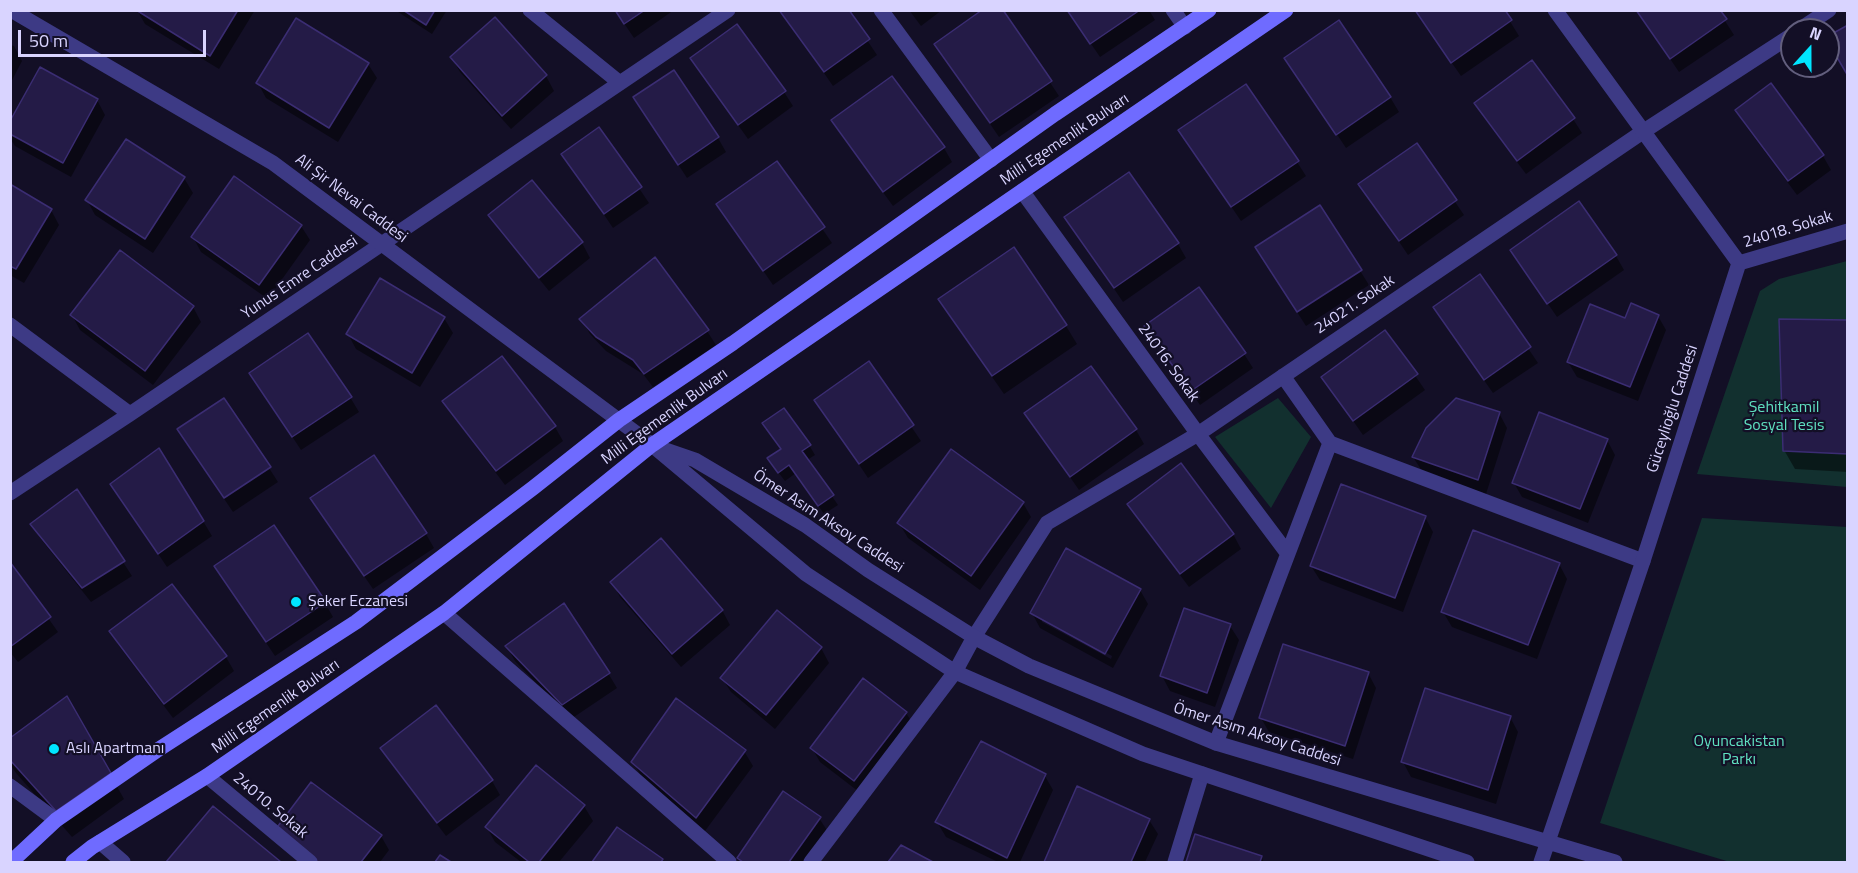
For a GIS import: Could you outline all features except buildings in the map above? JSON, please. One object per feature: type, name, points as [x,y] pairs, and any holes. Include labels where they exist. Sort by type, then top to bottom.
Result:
[{"type":"main road","name":"Milli Egemenlik Bulvarı","points":[[11,862],[56,820],[156,751],[356,622],[619,420],[733,343],[1055,114],[1209,10]]},
{"type":"main road","name":"Milli Egemenlik Bulvarı","points":[[73,862],[100,842],[207,776],[444,613],[651,444],[1286,10]]},
{"type":"street","name":"Ali Şir Nevai Caddesi","points":[[11,10],[273,163],[651,444]]},
{"type":"street","points":[[530,10],[620,83]]},
{"type":"street","name":"Yunus Emre Caddesi","points":[[10,493],[728,10]]},
{"type":"street","points":[[881,10],[991,160]]},
{"type":"street","points":[[1173,10],[1185,27]]},
{"type":"street","points":[[1555,10],[1739,263]]},
{"type":"street","name":"24021. Sokak","points":[[811,862],[955,672],[974,637],[1047,523],[1198,434],[1644,131],[1780,43]]},
{"type":"street","name":"24016. Sokak","points":[[1022,191],[1288,554]]},
{"type":"street","name":"24018. Sokak","points":[[1739,263],[1848,231]]},
{"type":"street","name":"Güceylioğlu Caddesi","points":[[1541,862],[1643,561],[1739,263]]},
{"type":"street","points":[[10,325],[130,414]]},
{"type":"street","points":[[1283,376],[1330,443],[1643,561]]},
{"type":"street","points":[[1216,743],[1330,443]]},
{"type":"street","points":[[651,444],[806,574],[955,672],[1143,754],[1467,862]]},
{"type":"street","name":"Ömer Asım Aksoy Caddesi","points":[[651,444],[695,460],[806,525],[868,570],[974,637],[1029,666],[1216,743],[1615,862]]},
{"type":"street","points":[[444,613],[729,862]]},
{"type":"street","points":[[1175,862],[1202,774]]},
{"type":"street","name":"24010. Sokak","points":[[207,776],[310,862]]},
{"type":"street","points":[[10,786],[56,820]]},
{"type":"street","points":[[100,842],[123,862]]},
{"type":"green space","name":"Şehitkamil Sosyal Tesis","points":[[1847,261],[1847,487],[1697,474],[1760,291],[1779,279]]},
{"type":"green space","points":[[1278,398],[1311,437],[1271,508],[1215,437]]},
{"type":"green space","name":"Oyuncakistan Parkı","points":[[1702,518],[1847,527],[1847,862],[1730,862],[1600,823]]},
{"type":"place","name":"Şeker Eczanesi","points":[[296,602]]},
{"type":"place","name":"Aslı Apartmanı","points":[[54,749]]}]
